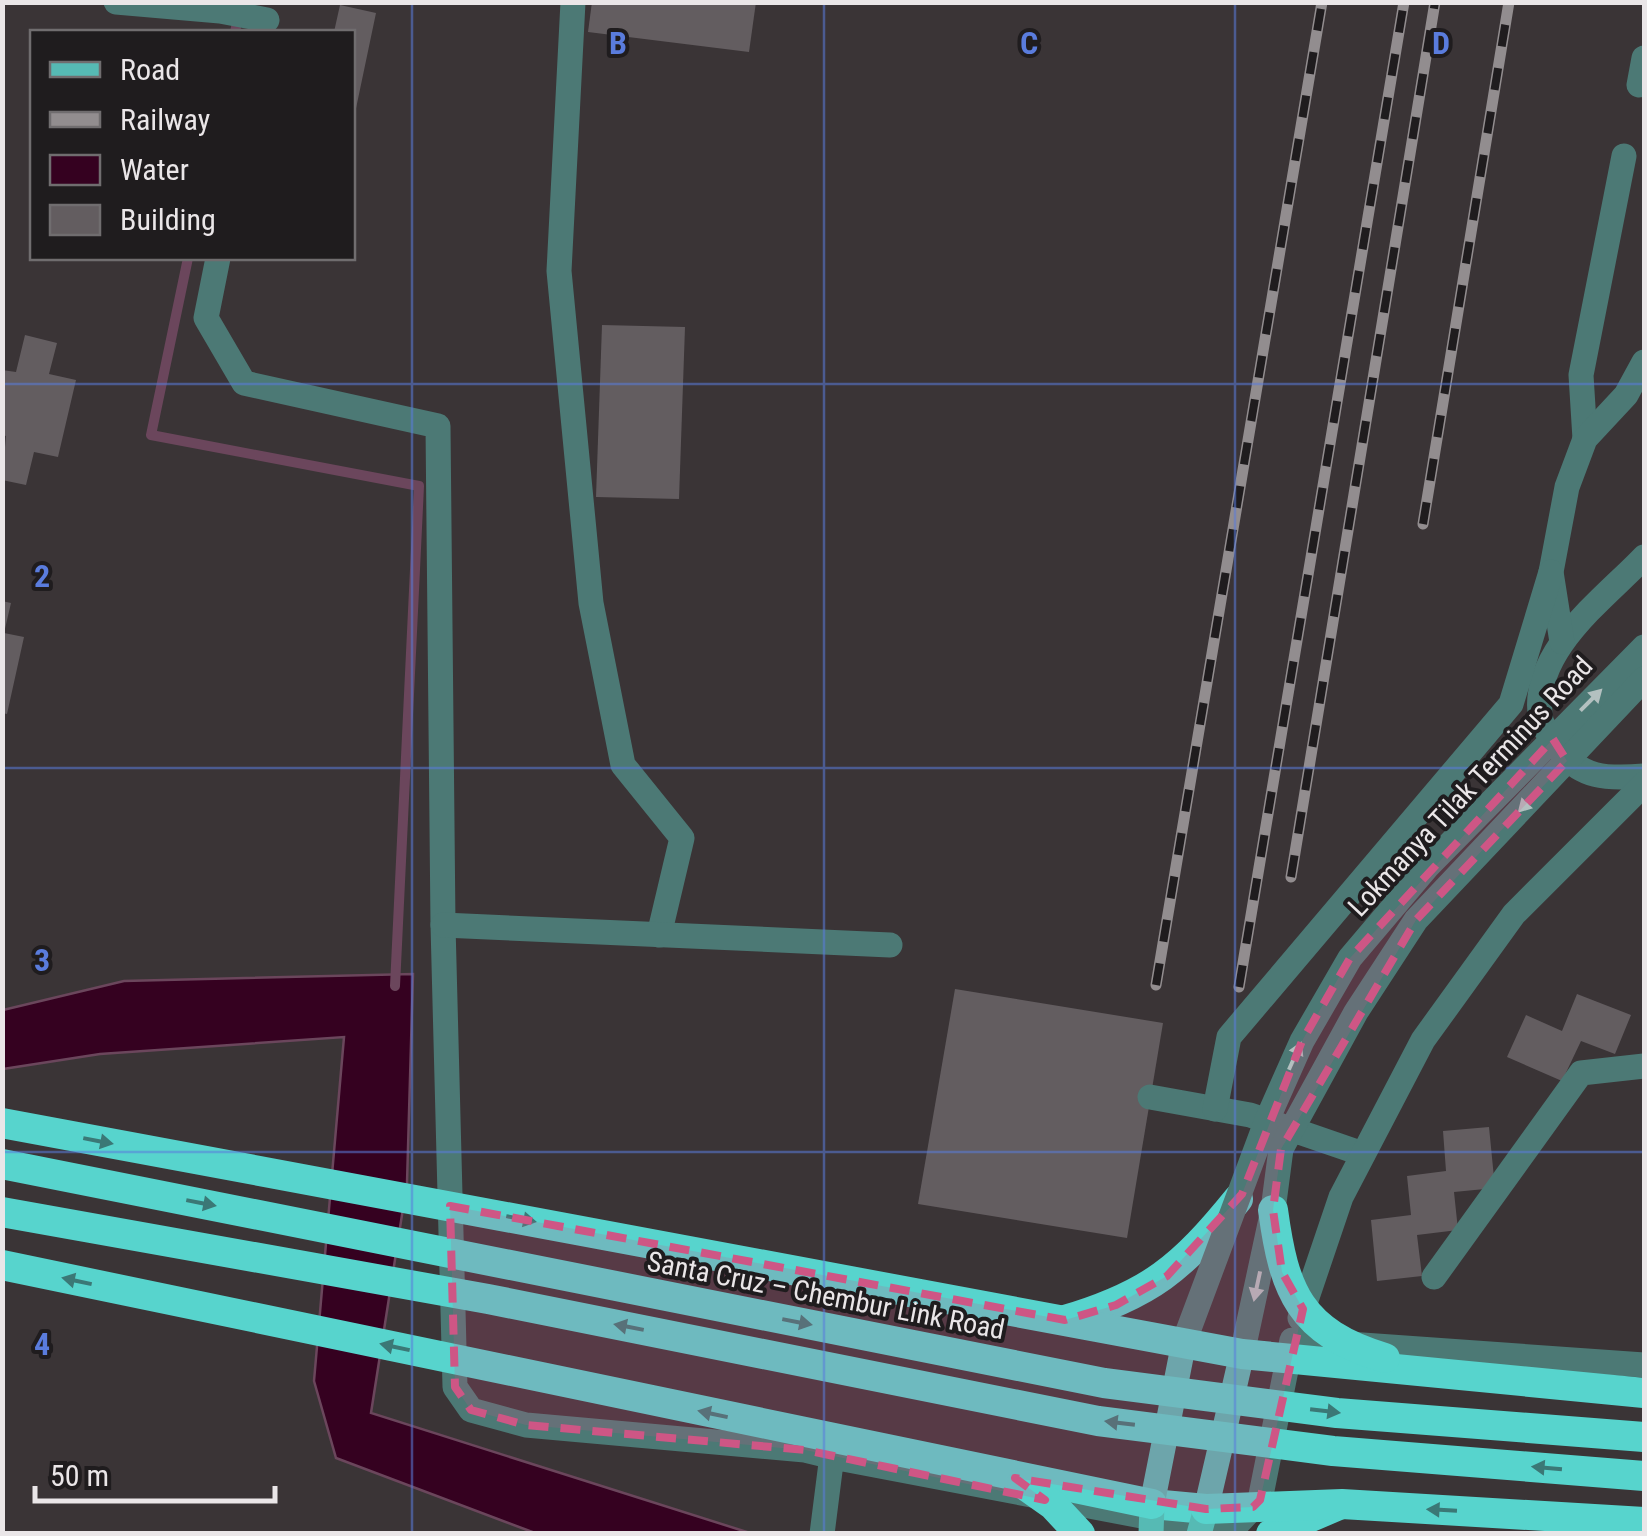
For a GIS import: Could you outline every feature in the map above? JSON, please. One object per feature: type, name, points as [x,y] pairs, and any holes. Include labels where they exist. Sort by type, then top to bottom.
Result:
[{"type":"highway","points":[[2,1123],[1242,1354],[1644,1392]]},
{"type":"highway","name":"Santa Cruz – Chembur Link Road","points":[[2,1164],[1104,1383],[1338,1412],[1644,1437]]},
{"type":"highway","points":[[1064,1320],[1116,1305],[1166,1276],[1206,1238],[1242,1194]]},
{"type":"highway","points":[[1273,1210],[1282,1272],[1303,1309],[1336,1338],[1379,1356],[1446,1373]]},
{"type":"highway","points":[[2,1212],[488,1299],[1098,1421],[1333,1450],[1644,1476]]},
{"type":"highway","points":[[2,1265],[1014,1478],[1151,1519],[1203,1521],[1342,1504],[1644,1522]]},
{"type":"highway","points":[[1014,1478],[1053,1506],[1080,1534]]},
{"type":"highway","points":[[1270,1534],[1342,1504]]},
{"type":"main road","name":"Lokmanya Tilak Terminus Road","points":[[1151,1519],[1184,1342]]},
{"type":"main road","name":"Lokmanya Tilak Terminus Road","points":[[1203,1521],[1242,1354]]},
{"type":"street","points":[[116,2],[263,18]]},
{"type":"street","points":[[573,2],[559,271],[570,396],[591,603],[622,765],[682,838],[659,934]]},
{"type":"street","points":[[1640,85],[1644,58]]},
{"type":"street","points":[[1585,439],[1581,375],[1624,156]]},
{"type":"street","points":[[218,260],[206,318],[244,383],[438,426],[443,925],[454,1387],[471,1410],[526,1426],[805,1450],[952,1483],[1215,1530],[1238,1522],[1260,1500],[1292,1340],[1341,1196],[1423,1040],[1514,914],[1644,784]]},
{"type":"street","points":[[1215,1108],[1229,1037],[1511,704],[1551,572],[1566,487],[1585,439],[1626,396],[1644,362]]},
{"type":"street","points":[[1644,557],[1562,642],[1543,680],[1541,722],[1570,764],[1605,780],[1644,776]]},
{"type":"street","points":[[1551,572],[1562,642]]},
{"type":"street","name":"Lokmanya Tilak Terminus Road","points":[[1184,1342],[1267,1120],[1302,1041],[1350,958],[1428,866],[1644,646]]},
{"type":"street","name":"Lokmanya Tilak Terminus Road","points":[[1242,1354],[1273,1210],[1281,1149],[1356,1012],[1416,920],[1644,679]]},
{"type":"street","points":[[443,925],[890,945]]},
{"type":"street","points":[[1434,1277],[1581,1072],[1644,1066]]},
{"type":"street","points":[[1150,1097],[1250,1115],[1363,1154]]},
{"type":"street","points":[[1292,1340],[1644,1365]]},
{"type":"street","points":[[822,1534],[832,1463],[838,1458]]},
{"type":"highlighted area","points":[[1553,739],[1567,761],[1416,920],[1281,1149],[1273,1210],[1282,1272],[1303,1309],[1260,1500],[1253,1507],[1206,1509],[1015,1478],[1045,1500],[805,1450],[526,1425],[471,1410],[455,1387],[450,1206],[1065,1320],[1116,1305],[1167,1276],[1242,1194],[1302,1041],[1350,958]]},
{"type":"water","points":[[413,974],[407,1183],[371,1413],[750,1533],[535,1533],[336,1458],[314,1381],[344,1037],[100,1054],[3,1069],[3,1010],[124,981]]},
{"type":"building","points":[[592,2],[756,2],[749,52],[588,32]]},
{"type":"building","points":[[340,5],[376,13],[355,113],[355,30],[334,30]]},
{"type":"building","points":[[602,325],[685,327],[679,499],[596,497]]},
{"type":"building","points":[[25,335],[57,343],[49,374],[76,380],[58,457],[34,452],[26,485],[2,480],[6,436],[2,435],[2,370],[16,372]]},
{"type":"building","points":[[2,601],[11,603],[4,633],[24,637],[7,714],[2,713]]},
{"type":"building","points":[[955,989],[1163,1023],[1127,1238],[918,1204]]},
{"type":"building","points":[[1577,994],[1631,1015],[1615,1054],[1581,1041],[1562,1081],[1507,1057],[1526,1015],[1562,1031]]},
{"type":"building","points":[[1489,1127],[1495,1188],[1454,1192],[1458,1230],[1417,1235],[1422,1276],[1377,1281],[1371,1220],[1411,1215],[1407,1176],[1446,1171],[1443,1131]]},
{"type":"waterway","points":[[235,30],[239,13]]},
{"type":"waterway","points":[[188,260],[151,435],[419,486],[395,986]]},
{"type":"railway","points":[[1156,985],[1322,2]]},
{"type":"railway","points":[[1239,987],[1404,2]]},
{"type":"railway","points":[[1291,877],[1435,2]]},
{"type":"railway","points":[[1423,524],[1509,2]]}]
